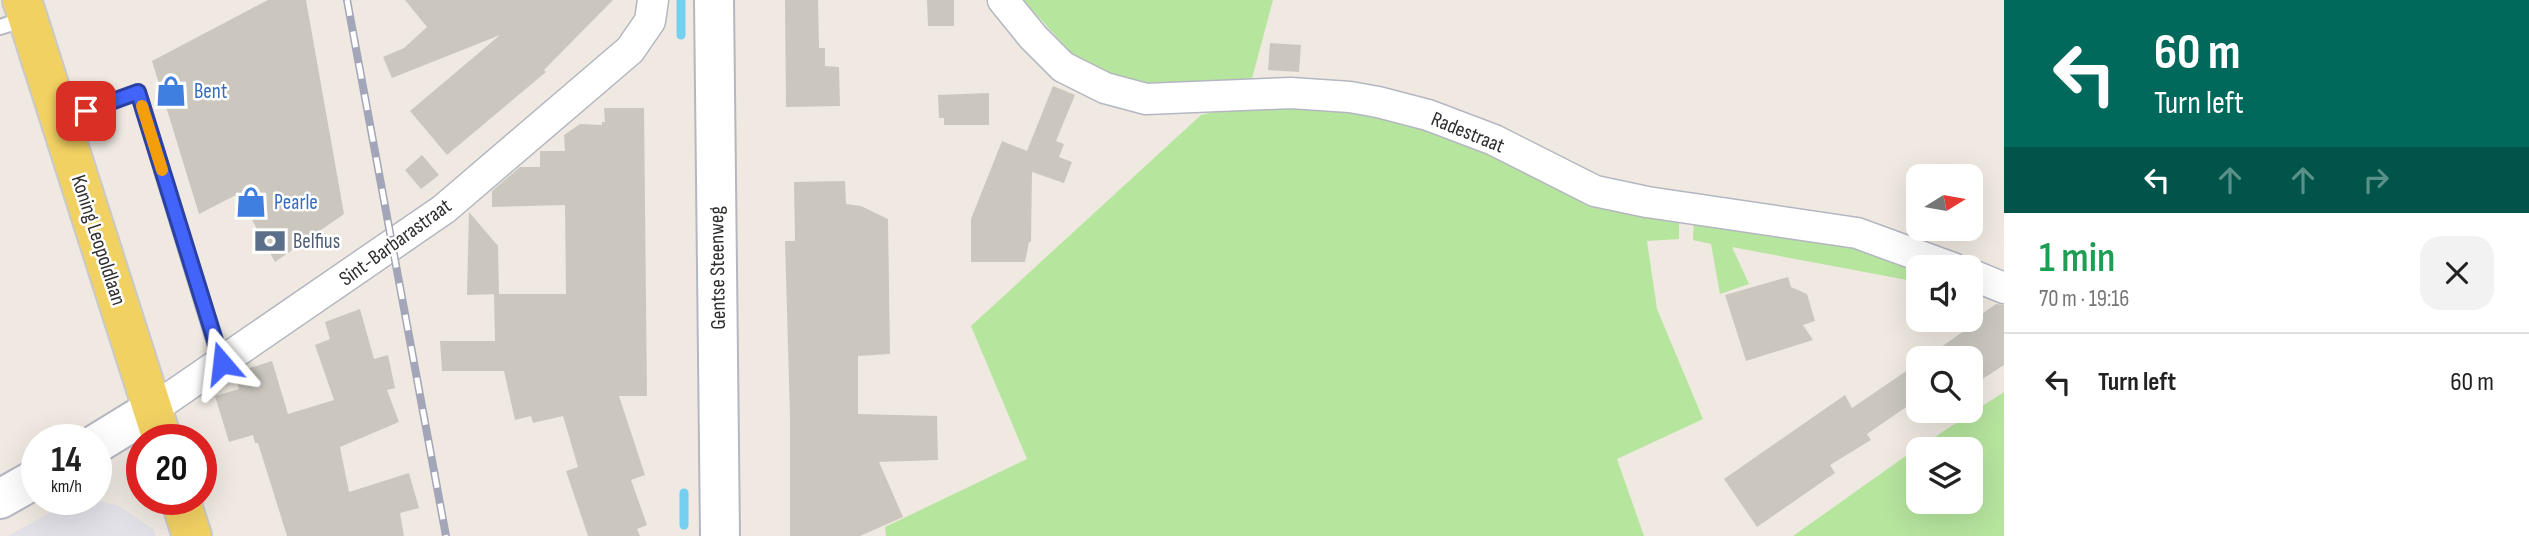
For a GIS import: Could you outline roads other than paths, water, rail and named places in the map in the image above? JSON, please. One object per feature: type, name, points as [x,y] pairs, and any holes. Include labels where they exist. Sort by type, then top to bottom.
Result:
[{"type":"main road","name":"Koning Leopoldlaan","points":[[17,15],[60,120],[158,424]]},
{"type":"main road","points":[[185,515],[192,536]]},
{"type":"street","name":"Sint-Barbarastraat","points":[[158,424],[222,363],[444,209],[630,50],[650,21],[653,0]]},
{"type":"street","name":"Gentse Steenweg","points":[[714,0],[720,536]]},
{"type":"street","name":"Radestraat","points":[[1003,0],[1033,37],[1063,67],[1104,88],[1146,99],[1291,93],[1378,102],[1428,115],[1494,140],[1595,191],[1647,202],[1857,233],[1917,255]]},
{"type":"street","points":[[1983,279],[2004,288]]},
{"type":"street","points":[[0,499],[21,487]]},
{"type":"lane","points":[[60,120],[138,92],[222,363]]},
{"type":"waterway","points":[[681,0],[681,35]]},
{"type":"waterway","points":[[684,493],[684,525]]},
{"type":"railway","points":[[347,0],[446,536]]},
{"type":"place","name":"Bent","points":[[171,91]]},
{"type":"place","name":"Pearle","points":[[251,202]]},
{"type":"place","name":"Belfius","points":[[270,241]]}]
